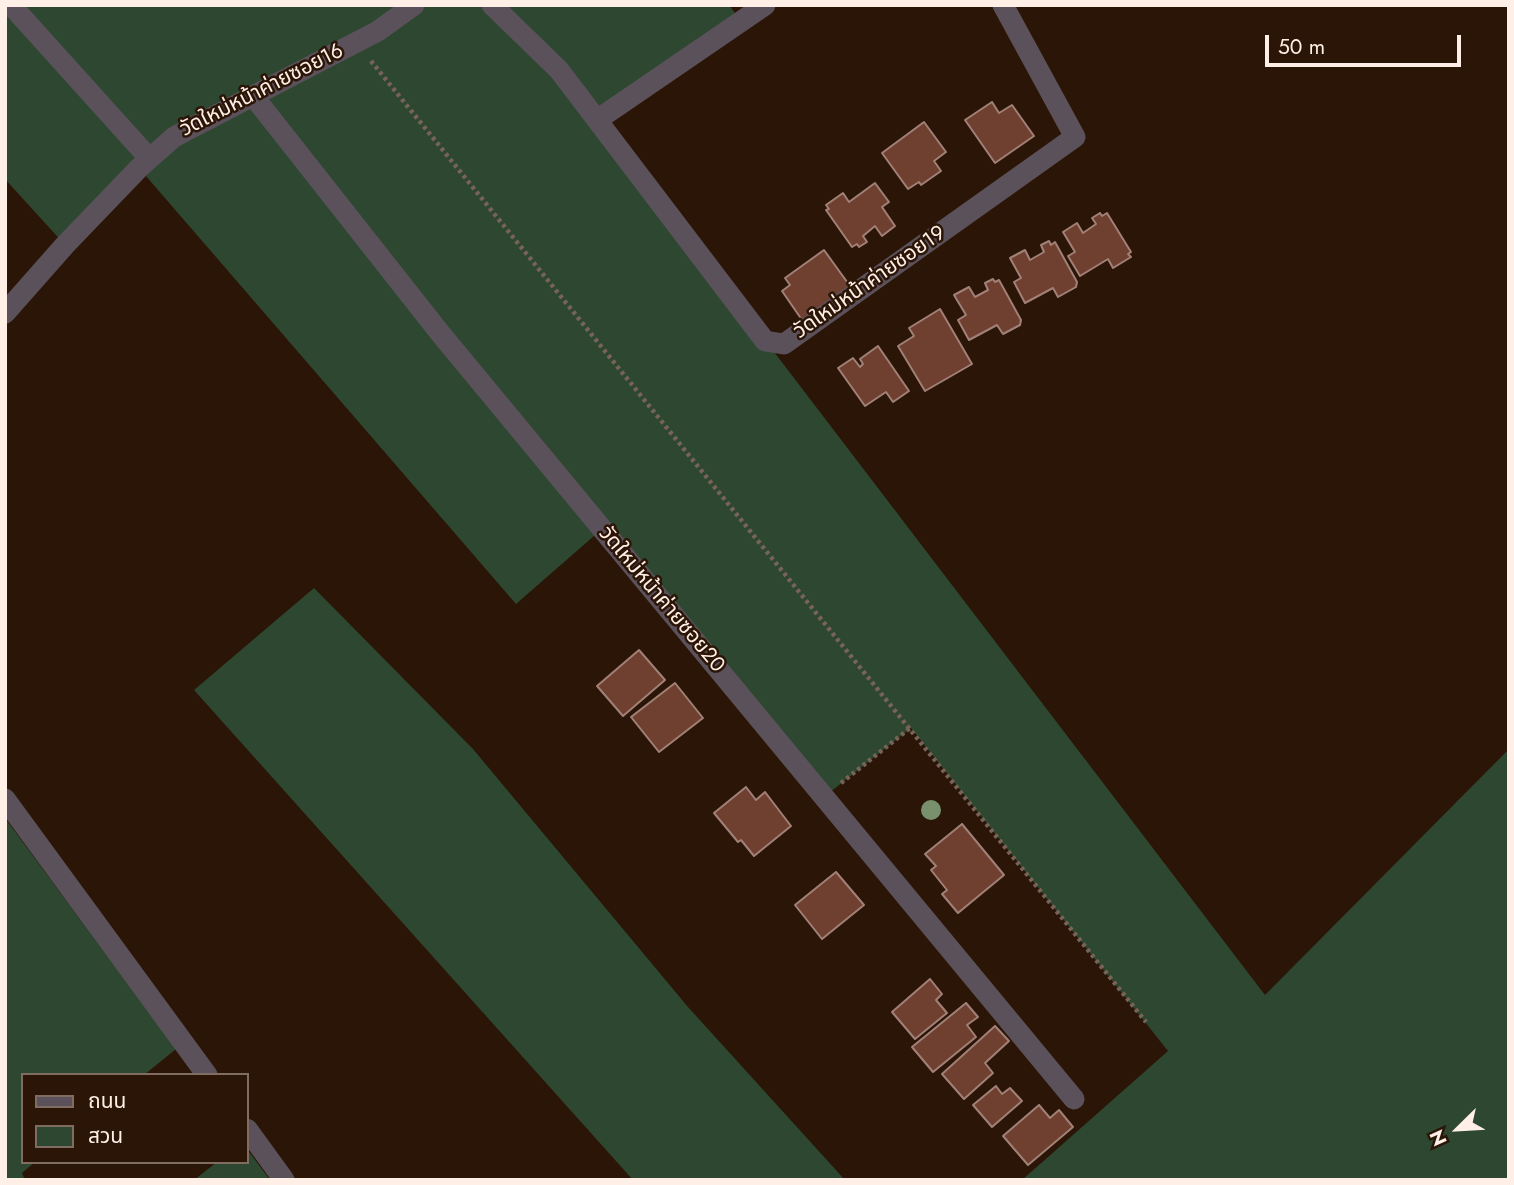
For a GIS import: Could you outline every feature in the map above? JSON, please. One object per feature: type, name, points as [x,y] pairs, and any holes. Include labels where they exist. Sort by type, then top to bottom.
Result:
[{"type":"street","points":[[11,5],[149,158]]},
{"type":"street","name":"วัดใหม่หน้าค่ายซอย16","points":[[5,313],[65,245],[149,158],[174,137],[356,43],[414,5]]},
{"type":"street","name":"วัดใหม่หน้าค่ายซอย19","points":[[492,5],[559,70],[765,341],[783,344],[1075,137],[1003,5]]},
{"type":"street","points":[[597,120],[765,5]]},
{"type":"street","name":"วัดใหม่หน้าค่ายซอย20","points":[[254,97],[440,333],[1074,1099]]},
{"type":"street","points":[[5,800],[206,1073]]},
{"type":"street","points":[[248,1130],[284,1180]]},
{"type":"path","points":[[356,43],[1146,1022]]},
{"type":"path","points":[[824,797],[910,728]]},
{"type":"green space","points":[[5,5],[729,5],[741,21],[597,120],[1265,995],[1509,749],[1509,1180],[1022,1180],[1168,1051],[911,728],[824,797],[602,529],[516,604],[139,168],[65,245],[5,179]]},
{"type":"green space","points":[[314,588],[473,749],[688,1007],[845,1180],[633,1180],[194,690]]},
{"type":"green space","points":[[5,818],[176,1049],[146,1073],[21,1073],[21,1164],[33,1164],[22,1173],[25,1180],[5,1180]]},
{"type":"green space","points":[[248,1150],[270,1180],[194,1180],[214,1164],[248,1164]]},
{"type":"building","points":[[992,102],[999,113],[1012,105],[1034,136],[995,163],[965,120]]},
{"type":"building","points":[[924,122],[946,152],[934,161],[941,171],[921,185],[919,182],[908,189],[882,153]]},
{"type":"building","points":[[875,183],[889,202],[882,207],[895,226],[882,236],[875,226],[863,236],[867,242],[859,247],[857,244],[852,247],[826,210],[829,209],[826,205],[843,193],[849,202]]},
{"type":"building","points":[[1100,213],[1102,216],[1107,213],[1131,252],[1128,254],[1131,257],[1113,268],[1108,259],[1080,276],[1068,256],[1075,252],[1063,232],[1077,223],[1083,233],[1096,224],[1092,218]]},
{"type":"building","points":[[1049,241],[1051,245],[1055,242],[1077,282],[1076,287],[1058,297],[1053,288],[1025,303],[1014,282],[1021,278],[1010,258],[1025,250],[1030,260],[1044,252],[1041,245]]},
{"type":"building","points":[[824,250],[850,286],[802,320],[782,291],[790,285],[785,278]]},
{"type":"building","points":[[993,279],[995,282],[999,280],[1021,320],[1020,325],[1003,334],[997,325],[969,340],[958,320],[966,315],[954,295],[969,287],[975,297],[988,290],[985,283]]},
{"type":"building","points":[[940,309],[972,364],[925,391],[898,346],[914,336],[909,328]]},
{"type":"building","points":[[878,346],[909,391],[893,402],[886,392],[865,406],[838,368],[853,358],[860,367],[863,364],[860,359]]},
{"type":"building","points":[[639,650],[665,680],[623,716],[597,686]]},
{"type":"building","points":[[675,683],[703,718],[659,752],[631,717]]},
{"type":"building","points":[[746,787],[756,800],[765,792],[791,826],[754,856],[741,840],[738,842],[714,813]]},
{"type":"building","points":[[962,824],[1004,875],[958,913],[942,894],[947,890],[931,870],[936,866],[925,854]]},
{"type":"building","points":[[836,872],[864,905],[822,939],[795,905]]},
{"type":"building","points":[[930,979],[942,994],[936,1000],[947,1013],[915,1039],[892,1012]]},
{"type":"building","points":[[966,1003],[978,1017],[967,1025],[976,1037],[933,1072],[912,1047]]},
{"type":"building","points":[[995,1026],[1009,1041],[985,1063],[993,1073],[964,1099],[942,1074]]},
{"type":"building","points":[[996,1086],[1002,1094],[1010,1088],[1022,1101],[992,1127],[973,1105]]},
{"type":"building","points":[[1039,1105],[1050,1118],[1059,1110],[1073,1127],[1028,1165],[1003,1136]]}]
